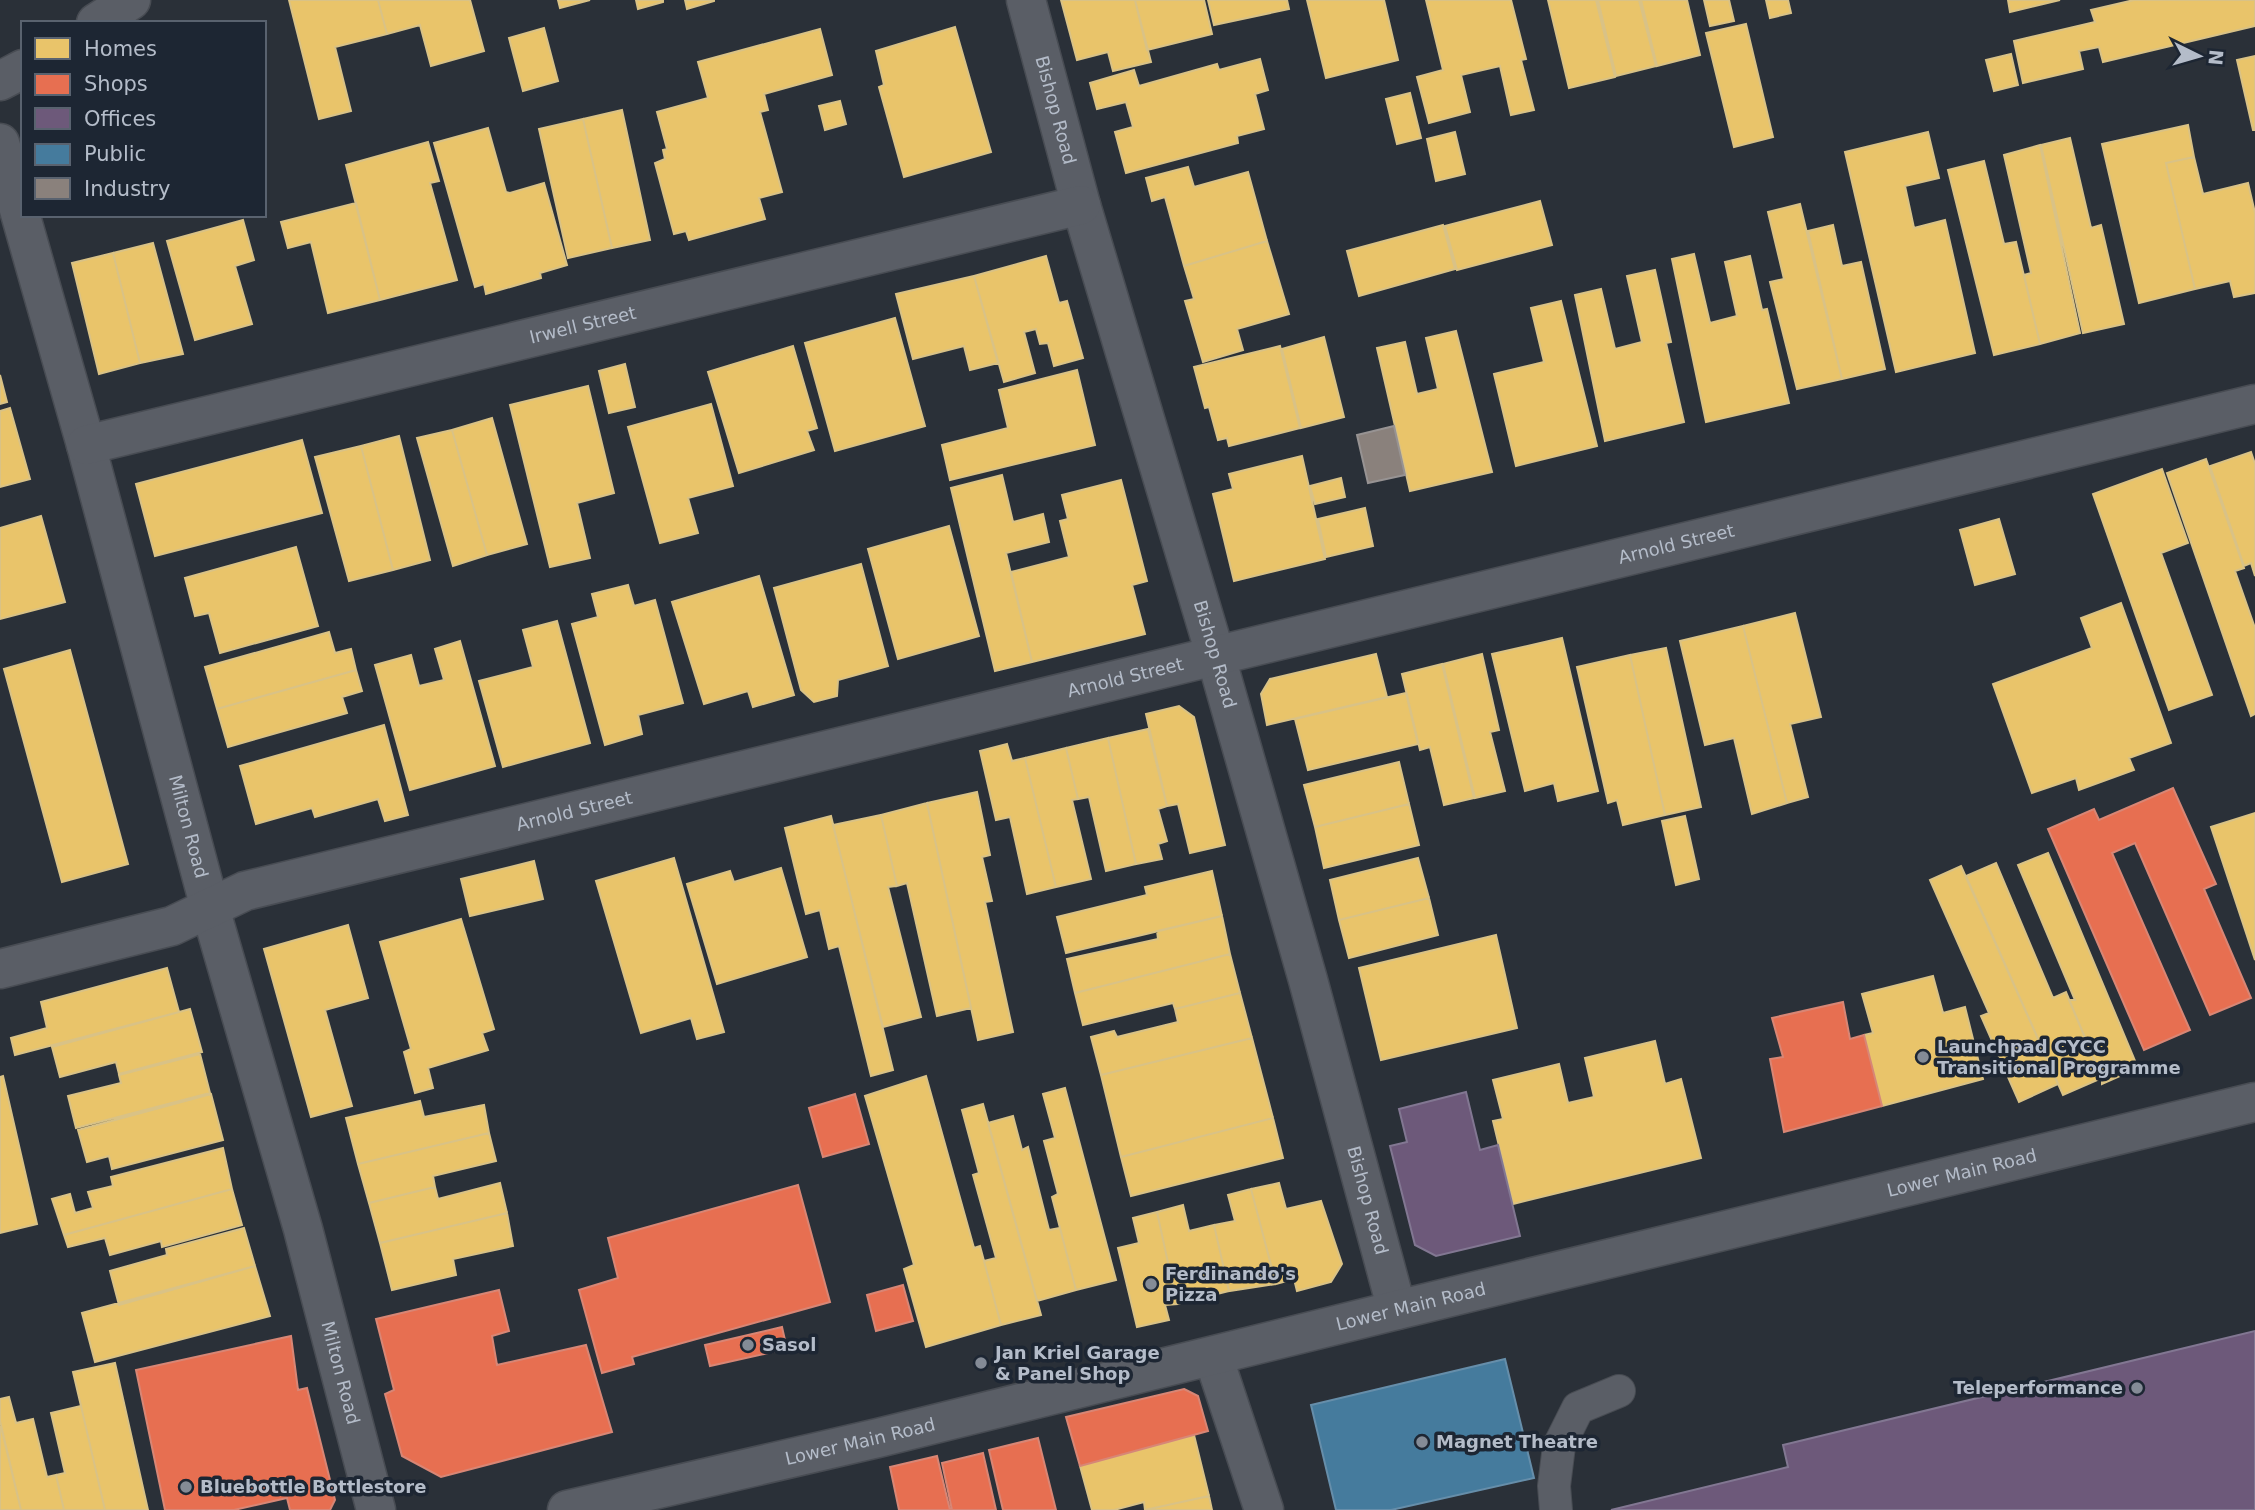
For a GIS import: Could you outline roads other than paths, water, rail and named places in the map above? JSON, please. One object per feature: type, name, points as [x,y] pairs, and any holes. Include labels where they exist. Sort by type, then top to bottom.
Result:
[{"type":"street","points":[[99,21],[131,0]]},
{"type":"street","name":"Bishop Road","points":[[1026,0],[1081,205],[1305,966],[1397,1310]]},
{"type":"street","points":[[0,81],[21,70]]},
{"type":"street","name":"Milton Road","points":[[0,143],[21,217]]},
{"type":"street","name":"Irwell Street","points":[[86,445],[1081,205]]},
{"type":"street","name":"Milton Road","points":[[21,217],[86,445],[210,908],[303,1229],[376,1510]]},
{"type":"street","name":"Arnold Street","points":[[0,969],[172,926],[245,891],[2255,404]]},
{"type":"street","name":"Lower Main Road","points":[[568,1510],[891,1435],[2255,1102]]},
{"type":"street","points":[[1213,1356],[1264,1510]]},
{"type":"lane","points":[[1556,1510],[1554,1486],[1559,1446],[1578,1408],[1619,1391]]},
{"type":"place","name":"Launchpad CYCC Transitional Programme","points":[[1923,1057]]},
{"type":"place","name":"Ferdinando's Pizza","points":[[1151,1284]]},
{"type":"place","name":"Sasol","points":[[748,1345]]},
{"type":"place","name":"Jan Kriel Garage & Panel Shop","points":[[981,1363]]},
{"type":"place","name":"Teleperformance","points":[[2137,1388]]},
{"type":"place","name":"Magnet Theatre","points":[[1422,1442]]},
{"type":"place","name":"Bluebottle Bottlestore","points":[[186,1487]]}]
